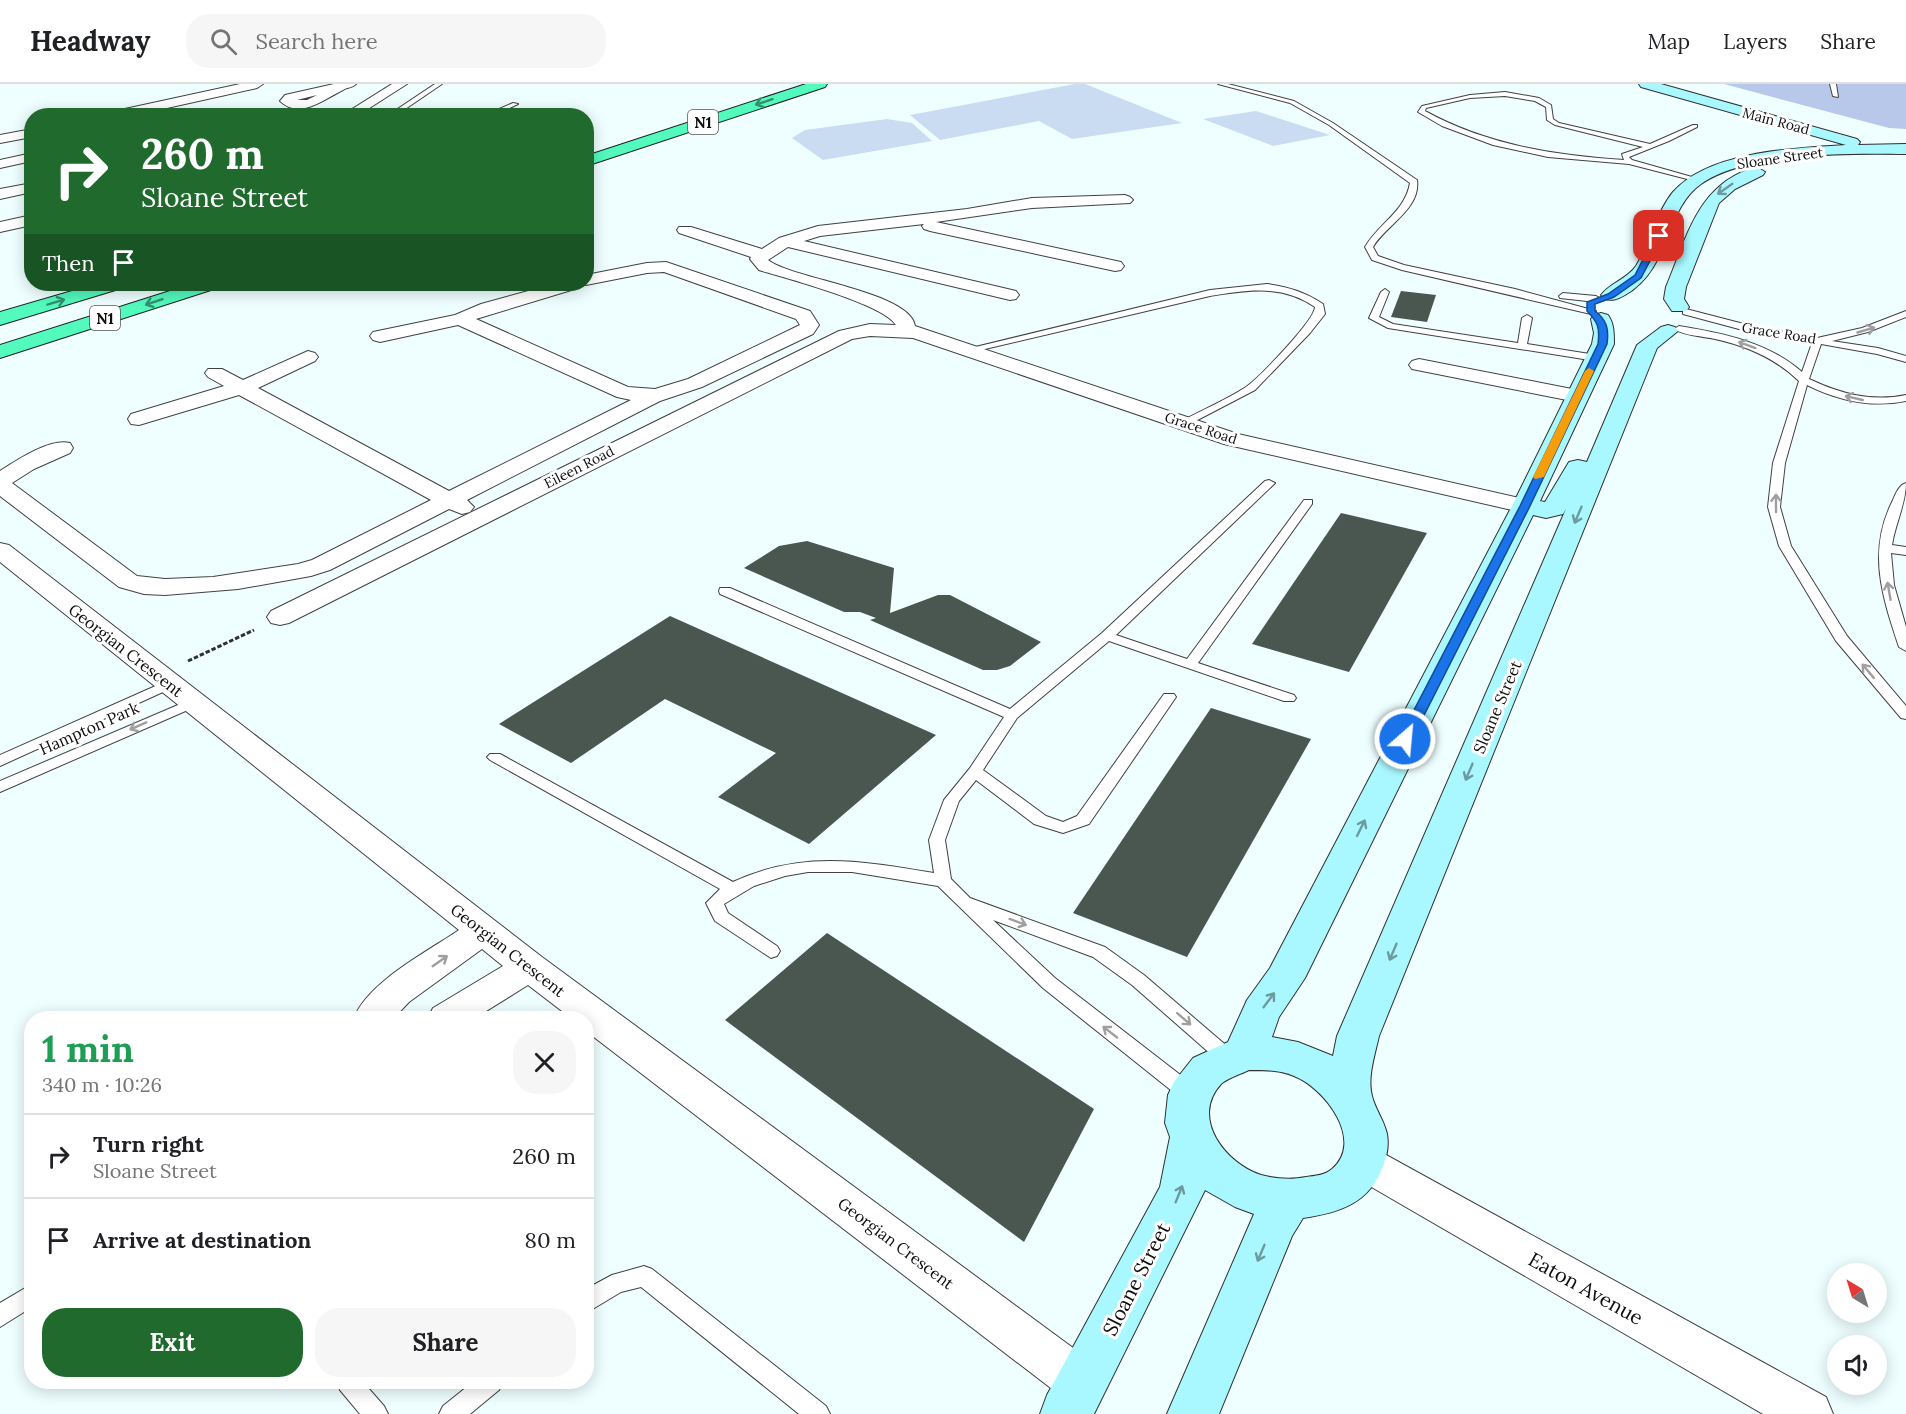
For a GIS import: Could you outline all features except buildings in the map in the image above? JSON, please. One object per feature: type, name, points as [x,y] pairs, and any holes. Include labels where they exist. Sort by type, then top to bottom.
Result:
[{"type":"highway","name":"N1","points":[[594,158],[820,84]]},
{"type":"highway","name":"N1","points":[[0,319],[93,291]]},
{"type":"highway","name":"N1","points":[[0,352],[188,291]]},
{"type":"street","points":[[146,108],[257,84]]},
{"type":"street","points":[[360,108],[401,84]]},
{"type":"street","name":"Main Road","points":[[1646,84],[1906,154]]},
{"type":"street","name":"Main Road","points":[[1681,84],[1906,154]]},
{"type":"street","points":[[173,102],[191,108]]},
{"type":"street","points":[[1723,166],[1776,153],[1792,143],[1782,129],[1749,113]]},
{"type":"street","points":[[0,140],[24,135]]},
{"type":"street","name":"Sloane Street","points":[[1600,306],[1638,277],[1680,195],[1695,179],[1723,166],[1787,155],[1877,148]]},
{"type":"street","name":"Sloane Street","points":[[1350,1094],[1351,1069],[1358,1036],[1648,345],[1678,320],[1674,299],[1676,287],[1709,206],[1716,195],[1726,187],[1756,172],[1789,164],[1906,154]]},
{"type":"street","points":[[0,164],[24,159]]},
{"type":"street","points":[[1,194],[24,189]]},
{"type":"street","points":[[906,331],[905,321],[899,315],[877,304],[765,266],[759,261],[762,255],[785,242],[824,230],[910,221],[1042,202],[1125,200]]},
{"type":"street","points":[[910,221],[1115,266]]},
{"type":"street","points":[[0,227],[24,222]]},
{"type":"street","points":[[685,230],[762,255]]},
{"type":"street","points":[[785,242],[1011,295]]},
{"type":"street","points":[[0,485],[128,582],[151,589],[310,569],[658,394],[695,383],[806,330],[810,325],[803,315],[673,268],[658,267],[594,279]]},
{"type":"street","points":[[380,336],[460,319],[487,308],[547,291]]},
{"type":"street","points":[[718,301],[738,292]]},
{"type":"street","points":[[1600,306],[1650,298],[1678,320]]},
{"type":"street","points":[[1600,306],[1629,328],[1678,320]]},
{"type":"street","points":[[1237,1055],[1261,1011],[1285,978],[1299,953],[1525,506],[1604,338],[1600,306]]},
{"type":"street","points":[[460,319],[624,393],[658,394],[696,408]]},
{"type":"street","name":"Grace Road","points":[[883,330],[915,332],[1184,424],[1286,453],[1525,506]]},
{"type":"street","name":"Eileen Road","points":[[280,617],[846,335],[883,330]]},
{"type":"street","points":[[139,419],[243,387],[283,372],[308,357]]},
{"type":"street","points":[[1596,357],[1643,360]]},
{"type":"street","points":[[1419,365],[1577,397],[1600,397],[1633,384]]},
{"type":"street","points":[[215,372],[480,517]]},
{"type":"street","points":[[1525,506],[1546,510],[1554,508],[1588,453],[1609,442]]},
{"type":"street","points":[[0,481],[26,464],[62,447]]},
{"type":"street","name":"Georgian Crescent","points":[[0,550],[172,688],[585,1011]]},
{"type":"street","points":[[378,1011],[396,992],[483,931]]},
{"type":"street","points":[[457,1011],[529,967]]},
{"type":"street","name":"Georgian Crescent","points":[[594,1018],[1074,1398]]},
{"type":"street","points":[[1274,1053],[1303,1060],[1328,1074],[1350,1094],[1362,1116],[1367,1139],[1363,1162],[1352,1179],[1335,1192],[1312,1199],[1288,1202],[1257,1196],[1228,1183],[1206,1163],[1191,1140],[1185,1116],[1189,1093],[1204,1072],[1237,1055],[1274,1053]]},
{"type":"street","name":"Sloane Street","points":[[1074,1398],[1182,1190],[1191,1140]]},
{"type":"street","name":"Eaton Avenue","points":[[1363,1162],[1809,1414]]},
{"type":"street","points":[[1193,1414],[1273,1224],[1288,1202]]},
{"type":"lane","points":[[402,108],[439,84]]},
{"type":"lane","points":[[1221,84],[1292,102],[1332,124],[1414,182],[1414,194],[1407,206],[1374,236],[1369,247],[1370,253],[1375,258],[1402,267],[1515,292],[1600,306]]},
{"type":"lane","points":[[1833,84],[1836,96]]},
{"type":"lane","points":[[1650,146],[1557,124],[1550,120],[1549,106],[1530,97],[1514,95],[1464,98],[1424,106],[1421,112],[1439,123],[1489,143],[1570,157],[1629,162],[1695,179]]},
{"type":"lane","points":[[505,108],[515,104]]},
{"type":"lane","points":[[1629,162],[1626,156],[1695,126]]},
{"type":"lane","points":[[968,350],[1210,293],[1249,286],[1274,286],[1305,297],[1320,306],[1320,314],[1306,331],[1251,388],[1184,424]]},
{"type":"lane","points":[[1385,292],[1374,318],[1391,326],[1596,357]]},
{"type":"lane","name":"Grace Road","points":[[1678,320],[1739,326],[1817,341],[1865,330],[1906,314]]},
{"type":"lane","points":[[1522,346],[1527,318]]},
{"type":"lane","points":[[1678,320],[1751,346],[1789,364],[1804,380],[1822,388],[1863,400],[1879,402],[1906,398]]},
{"type":"lane","points":[[1906,353],[1817,341],[1779,463],[1774,507],[1785,546],[1841,638],[1906,715]]},
{"type":"lane","points":[[1878,351],[1906,359]]},
{"type":"lane","points":[[1189,1093],[1049,983],[963,902],[944,881],[937,840],[952,800],[975,771],[1012,715],[1107,636],[1269,483]]},
{"type":"lane","points":[[1906,486],[1895,508],[1884,548],[1888,594],[1906,647]]},
{"type":"lane","points":[[1191,663],[1308,502]]},
{"type":"lane","points":[[1884,548],[1906,551]]},
{"type":"lane","points":[[725,591],[1012,715]]},
{"type":"lane","points":[[1107,636],[1289,698]]},
{"type":"lane","name":"Hampton Park","points":[[0,761],[172,688]]},
{"type":"lane","name":"Hampton Park","points":[[0,787],[172,688]]},
{"type":"lane","points":[[975,771],[1040,820],[1063,828],[1083,820],[1169,697]]},
{"type":"lane","points":[[495,757],[731,888]]},
{"type":"lane","points":[[771,951],[721,916],[715,903],[731,888],[786,868],[816,864],[845,866],[944,881]]},
{"type":"lane","points":[[963,902],[1099,952],[1237,1055]]},
{"type":"lane","points":[[594,1297],[610,1284],[627,1278],[644,1276],[818,1414]]},
{"type":"lane","points":[[0,1316],[24,1300]]},
{"type":"lane","points":[[354,1389],[376,1414]]},
{"type":"lane","points":[[451,1414],[482,1389]]},
{"type":"path","points":[[172,688],[280,617]]},
{"type":"shaded area","points":[[1085,84],[1182,123],[1072,139],[1039,121],[940,140],[910,115]]},
{"type":"shaded area","points":[[1724,84],[1906,84],[1906,129],[1889,128]]},
{"type":"shaded area","points":[[1256,111],[1330,135],[1273,146],[1203,119]]},
{"type":"shaded area","points":[[887,119],[912,123],[932,141],[823,160],[792,138],[805,130]]},
{"type":"slow traffic","points":[[1539,477],[1589,371]]},
{"type":"route","points":[[1405,739],[1525,506],[1603,344],[1604,333],[1601,319],[1591,311],[1591,302],[1611,296],[1638,277],[1659,236]]}]
